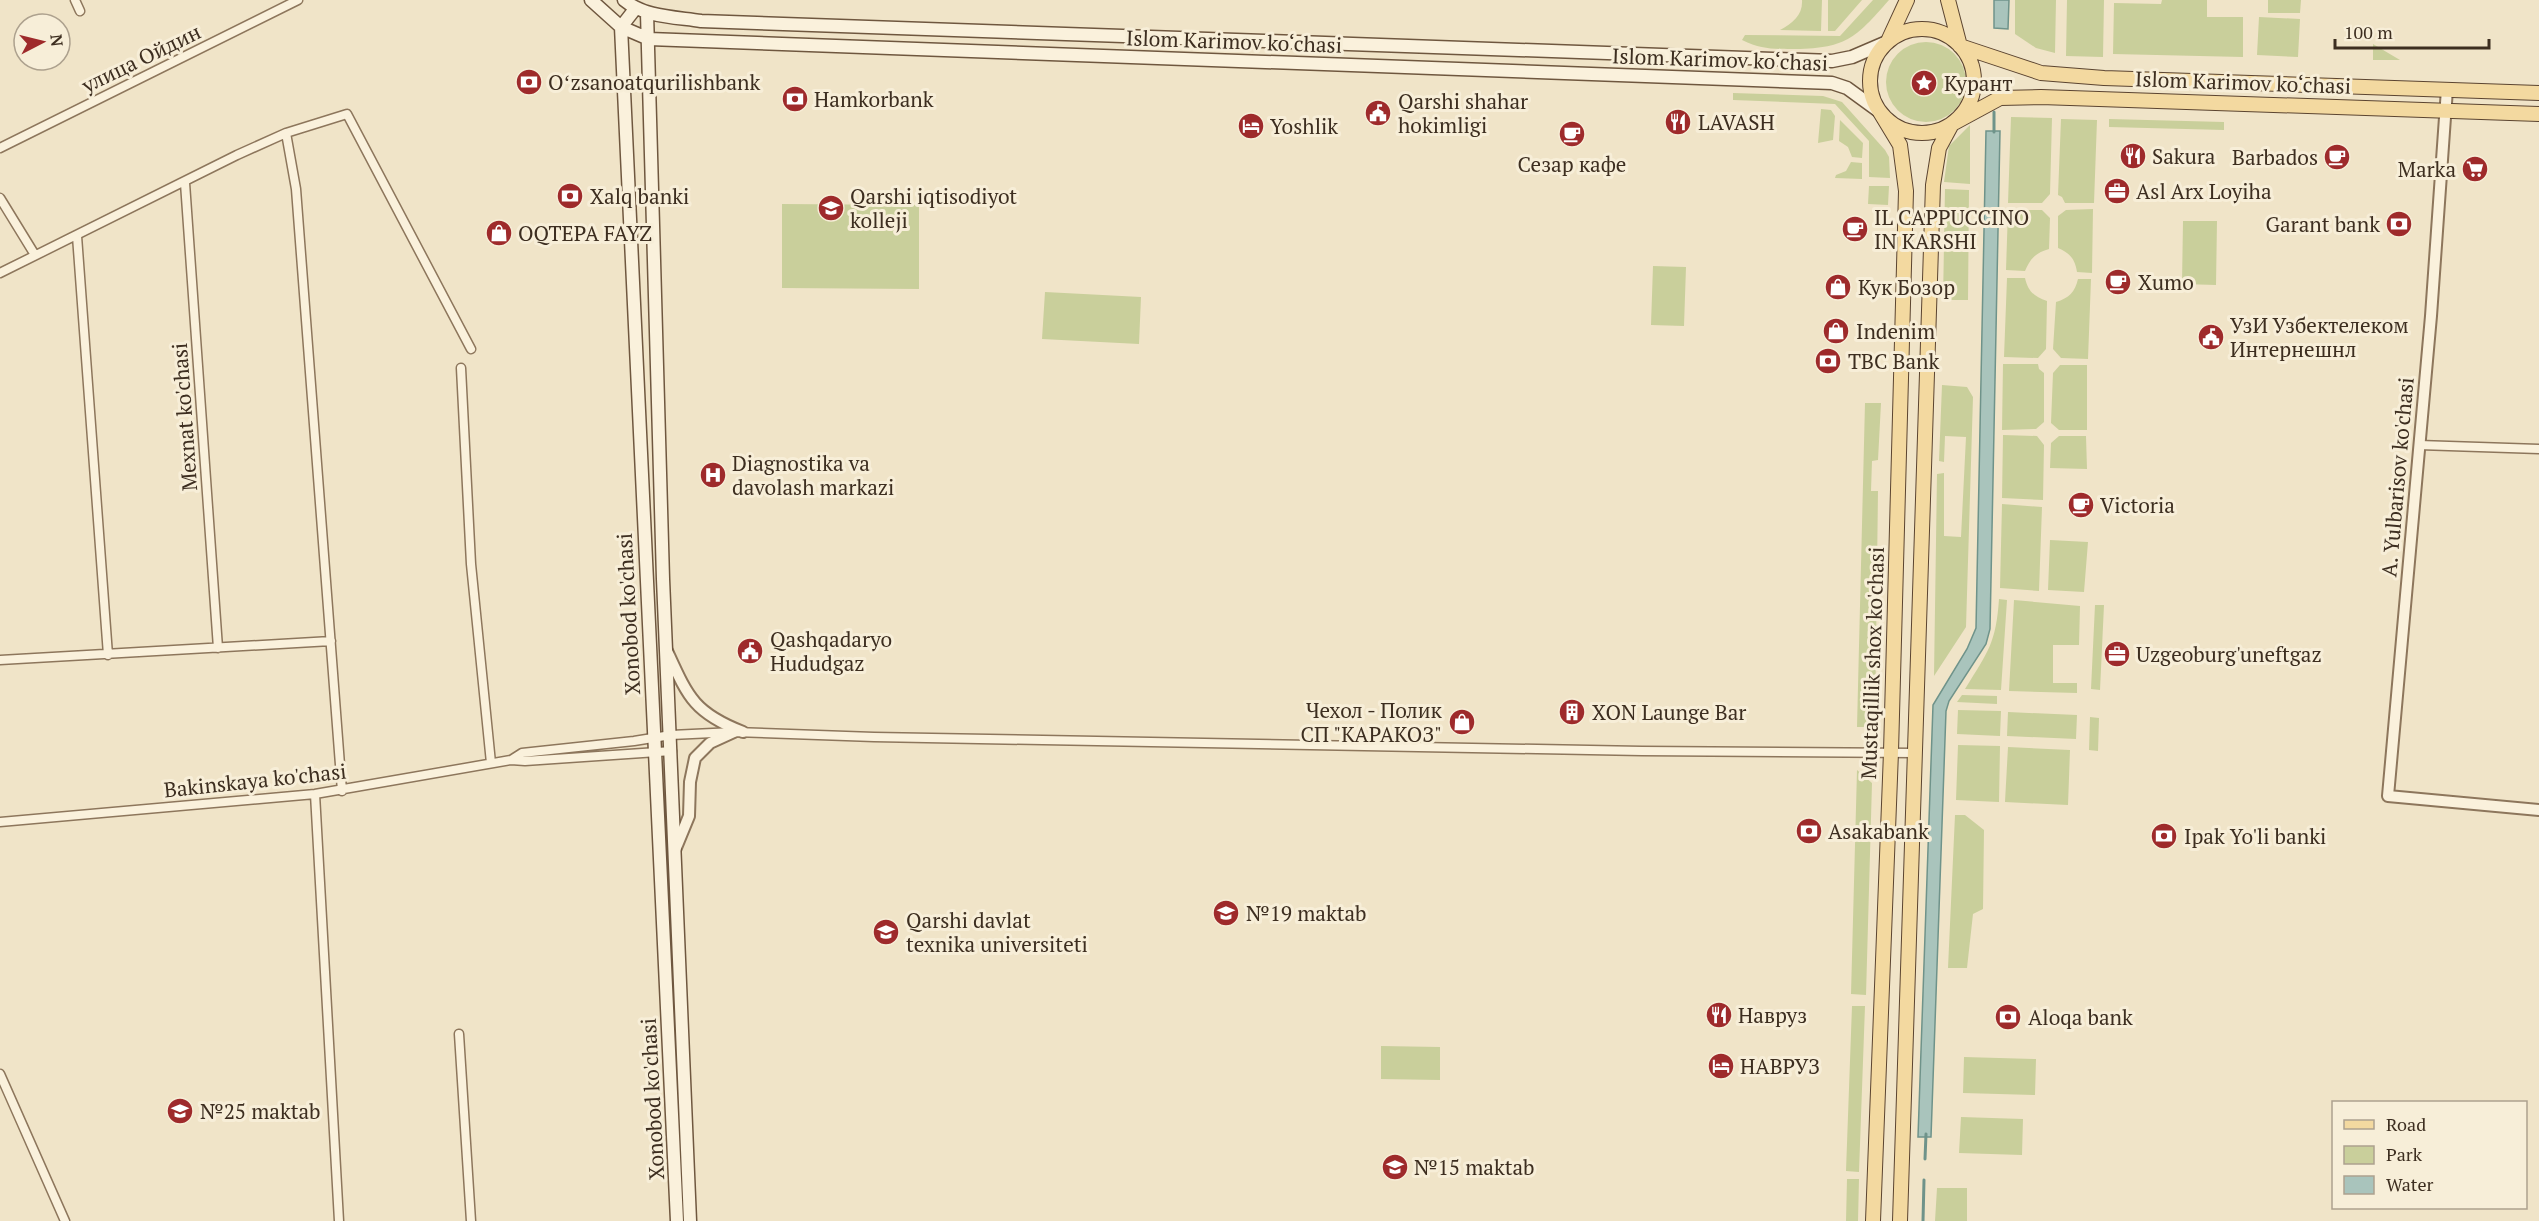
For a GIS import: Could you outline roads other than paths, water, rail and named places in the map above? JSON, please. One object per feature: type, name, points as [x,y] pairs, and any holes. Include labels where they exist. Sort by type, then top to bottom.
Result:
[{"type":"main road","name":"Islom Karimov ko‘chasi","points":[[591,0],[621,27],[649,39],[1832,83],[1853,92],[1880,112]]},
{"type":"main road","name":"Islom Karimov ko‘chasi","points":[[624,0],[641,11],[701,21],[1833,61],[1852,57],[1887,42]]},
{"type":"main road","points":[[1907,0],[1887,42],[1877,54],[1871,68],[1871,91],[1880,112],[1891,124],[1906,131],[1922,134],[1938,131],[1952,124]]},
{"type":"main road","points":[[1948,0],[1960,46]]},
{"type":"main road","points":[[621,27],[641,11]]},
{"type":"main road","name":"Xonobod ko'chasi","points":[[641,11],[649,39],[658,430],[690,1221]]},
{"type":"main road","name":"Xonobod ko'chasi","points":[[621,27],[677,1221]]},
{"type":"main road","points":[[1887,42],[1901,33],[1916,29],[1932,30],[1947,36],[1960,46],[1970,61],[1974,78],[1972,95],[1965,111],[1952,124],[1939,148],[1933,185],[1900,1221]]},
{"type":"main road","name":"Islom Karimov ko‘chasi","points":[[1960,46],[2050,74],[2104,78],[2539,93]]},
{"type":"main road","name":"Islom Karimov ko‘chasi","points":[[1952,124],[2000,98],[2041,97],[2539,114]]},
{"type":"main road","name":"Mustaqillik shox ko'chasi","points":[[1873,1221],[1891,752],[1906,191],[1900,145],[1880,112]]},
{"type":"street","points":[[75,0],[80,11]]},
{"type":"street","name":"улица Ойдин","points":[[0,148],[298,0]]},
{"type":"street","name":"A. Yulbarisov ko'chasi","points":[[2447,89],[2388,796],[2539,810]]},
{"type":"street","points":[[0,273],[286,133],[347,114],[471,349]]},
{"type":"street","points":[[286,133],[296,189],[342,790]]},
{"type":"street","name":"Mexnat ko'chasi","points":[[185,183],[218,648]]},
{"type":"street","points":[[0,198],[35,255]]},
{"type":"street","points":[[77,237],[108,655]]},
{"type":"street","points":[[461,368],[471,564],[491,763]]},
{"type":"street","points":[[2419,445],[2539,449]]},
{"type":"street","points":[[0,660],[331,641]]},
{"type":"street","points":[[667,650],[686,692],[699,708],[717,722],[739,732]]},
{"type":"street","points":[[675,850],[689,816],[690,782],[695,759],[710,743],[739,732]]},
{"type":"street","name":"Bakinskaya ko'chasi","points":[[511,760],[522,753],[671,735],[739,732],[874,737],[1641,751],[1915,753]]},
{"type":"street","name":"Bakinskaya ko'chasi","points":[[0,822],[315,794],[511,760],[672,751]]},
{"type":"street","points":[[315,794],[339,1221]]},
{"type":"street","points":[[459,1034],[471,1221]]},
{"type":"street","points":[[0,1074],[64,1221]]},
{"type":"water","points":[[1994,0],[2009,0],[2008,29],[1994,28]]},
{"type":"water","points":[[1986,131],[2000,131],[1990,629],[1986,644],[1949,701],[1946,711],[1931,1137],[1918,1137],[1933,705],[1967,649],[1976,628]]},
{"type":"waterway","points":[[1994,112],[1994,132]]},
{"type":"waterway","points":[[1925,1159],[1926,1134]]},
{"type":"waterway","points":[[1923,1221],[1924,1180]]},
{"type":"place","name":"Oʻzsanoatqurilishbank","points":[[529,82]]},
{"type":"place","name":"Курант","points":[[1924,83]]},
{"type":"place","name":"Hamkorbank","points":[[795,99]]},
{"type":"place","name":"Qarshi shahar hokimligi","points":[[1378,113]]},
{"type":"place","name":"LAVASH","points":[[1678,122]]},
{"type":"place","name":"Yoshlik","points":[[1251,126]]},
{"type":"place","name":"Сезар кафе","points":[[1572,134]]},
{"type":"place","name":"Sakura","points":[[2133,156]]},
{"type":"place","name":"Barbados","points":[[2337,157]]},
{"type":"place","name":"Marka","points":[[2475,169]]},
{"type":"place","name":"Asl Arx Loyiha","points":[[2117,191]]},
{"type":"place","name":"Xalq banki","points":[[570,196]]},
{"type":"place","name":"Qarshi iqtisodiyot kolleji","points":[[831,208]]},
{"type":"place","name":"Garant bank","points":[[2399,224]]},
{"type":"place","name":"IL CAPPUCCINO IN KARSHI","points":[[1855,229]]},
{"type":"place","name":"OQTEPA FAYZ","points":[[499,233]]},
{"type":"place","name":"Xumo","points":[[2118,282]]},
{"type":"place","name":"Кук Бозор","points":[[1838,287]]},
{"type":"place","name":"Indenim","points":[[1836,331]]},
{"type":"place","name":"УзИ Узбектелеком Интернешнл","points":[[2211,337]]},
{"type":"place","name":"TBC Bank","points":[[1828,361]]},
{"type":"place","name":"Diagnostika va davolash markazi","points":[[713,475]]},
{"type":"place","name":"Victoria","points":[[2081,505]]},
{"type":"place","name":"Qashqadaryo Hududgaz","points":[[750,651]]},
{"type":"place","name":"Uzgeoburg'uneftgaz","points":[[2117,654]]},
{"type":"place","name":"XON Launge Bar","points":[[1572,712]]},
{"type":"place","name":"Чехол - Полик СП \"КАРАКОЗ\"","points":[[1462,722]]},
{"type":"place","name":"Asakabank","points":[[1809,831]]},
{"type":"place","name":"Ipak Yo'li banki","points":[[2164,836]]},
{"type":"place","name":"№19 maktab","points":[[1226,913]]},
{"type":"place","name":"Qarshi davlat texnika universiteti","points":[[886,932]]},
{"type":"place","name":"Навруз","points":[[1719,1015]]},
{"type":"place","name":"Aloqa bank","points":[[2008,1017]]},
{"type":"place","name":"НАВРУЗ","points":[[1721,1066]]},
{"type":"place","name":"№25 maktab","points":[[180,1111]]},
{"type":"place","name":"№15 maktab","points":[[1395,1167]]}]
